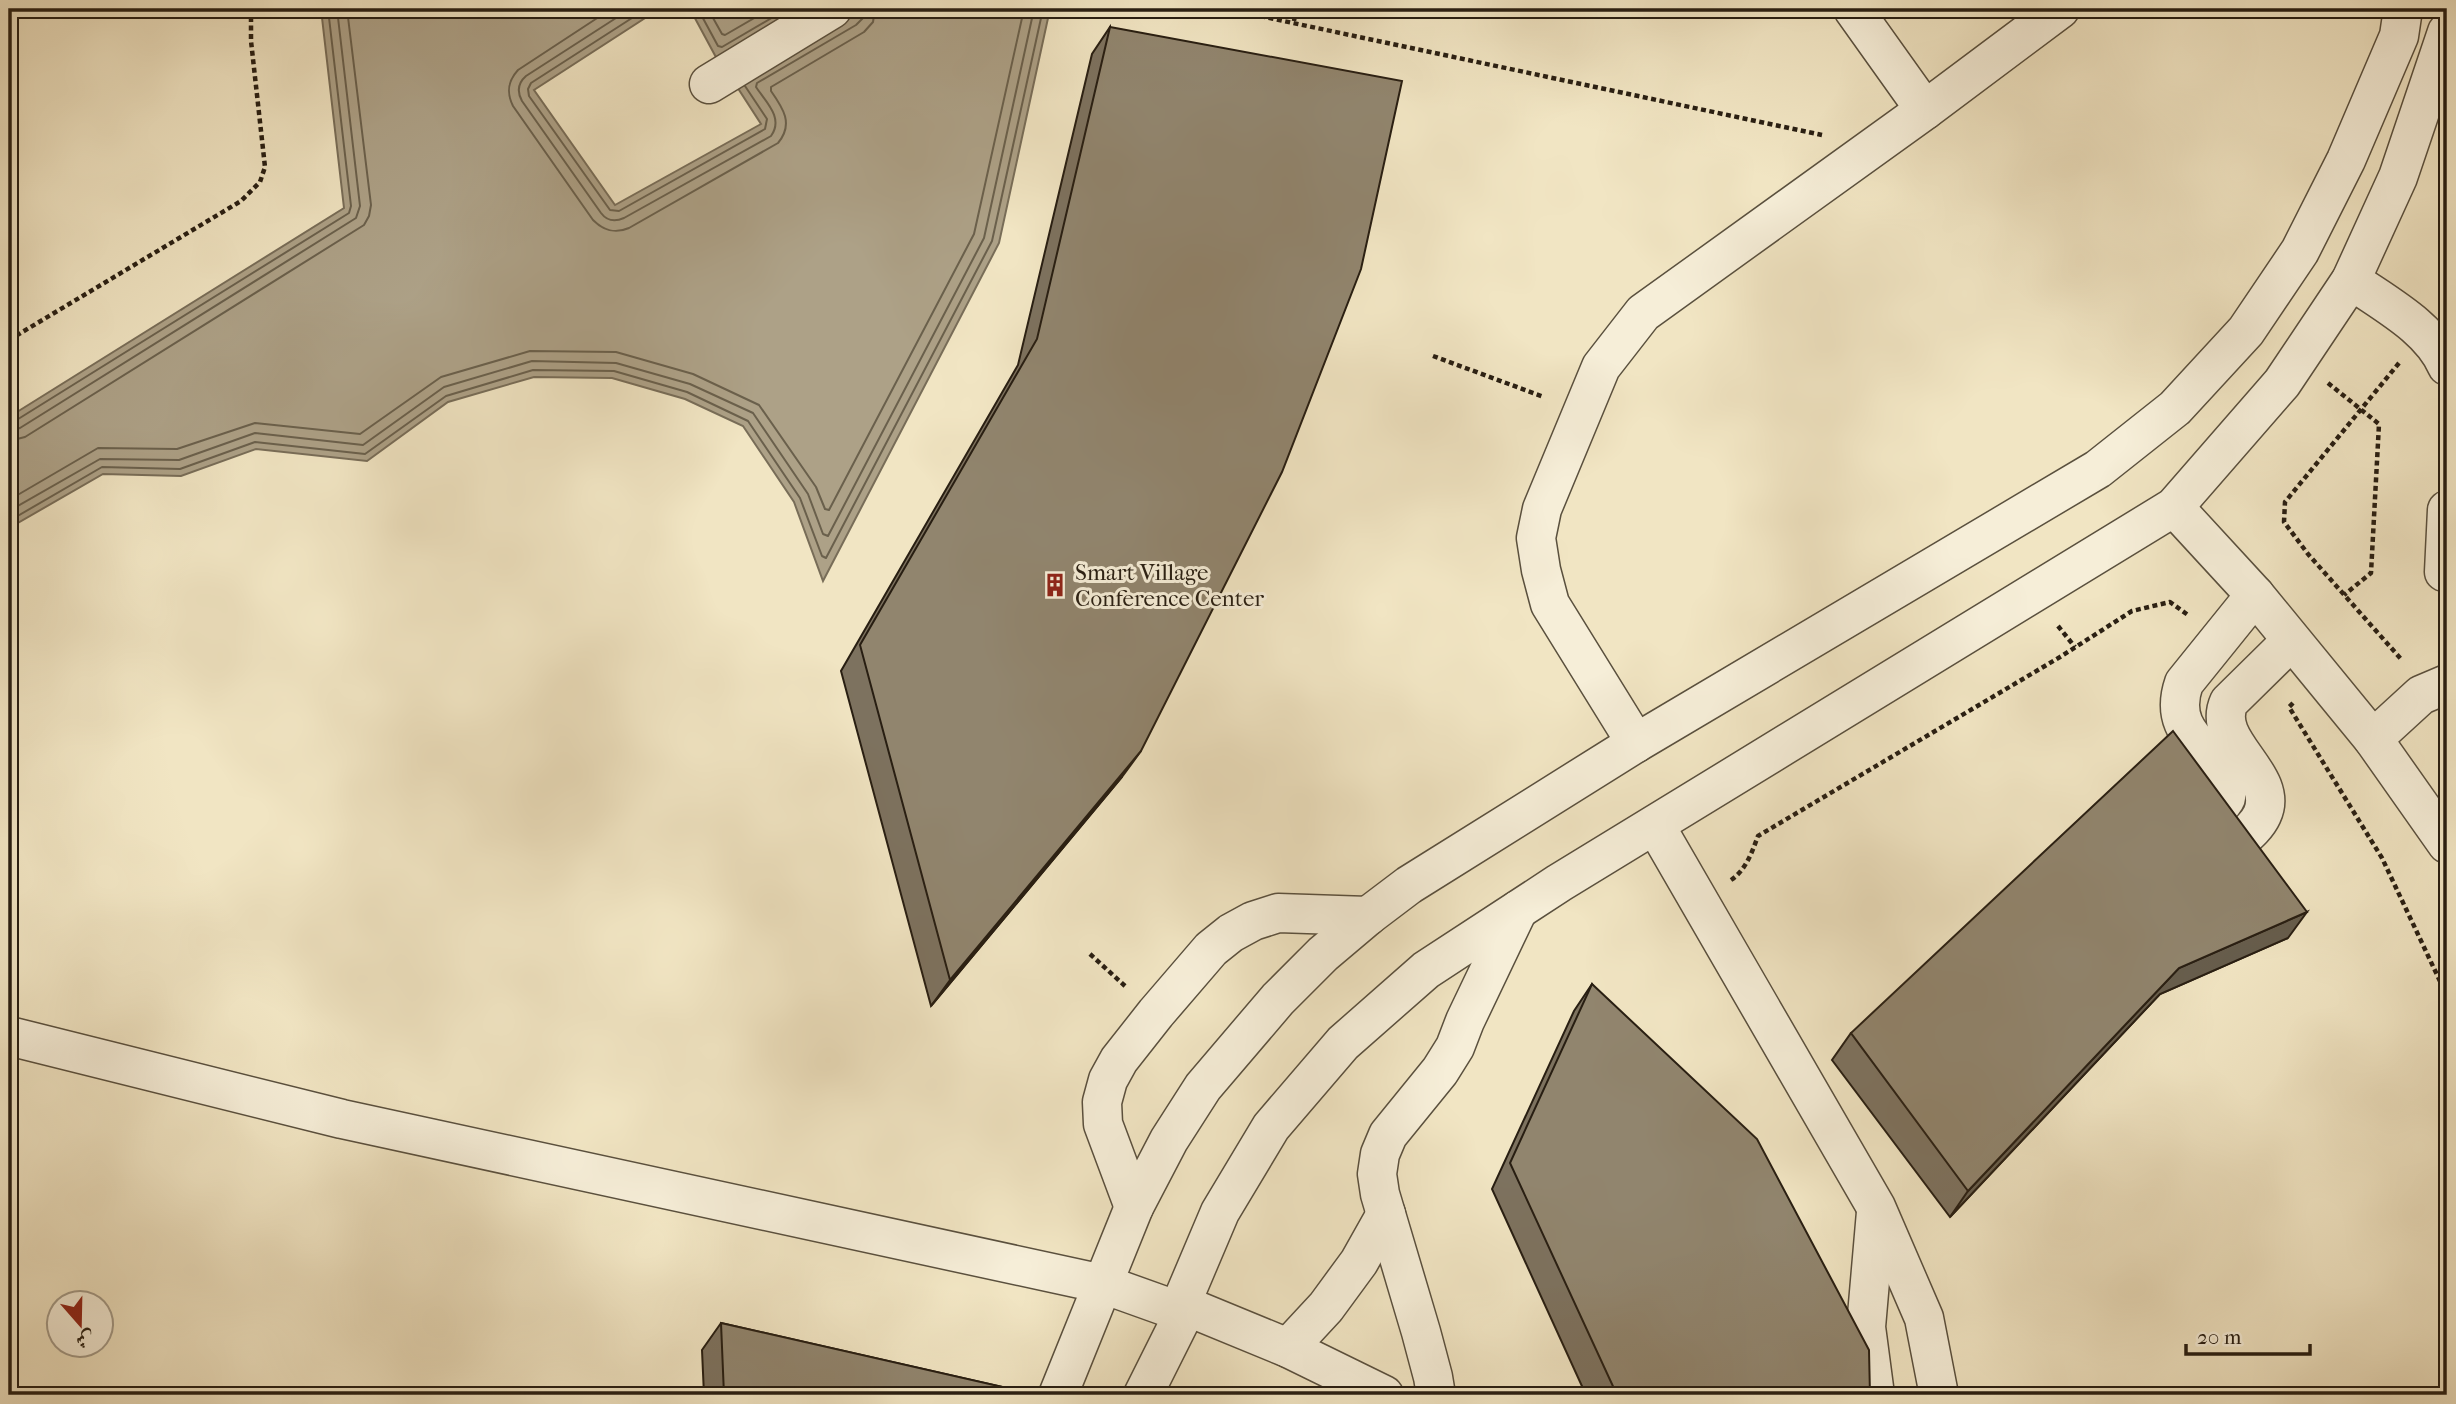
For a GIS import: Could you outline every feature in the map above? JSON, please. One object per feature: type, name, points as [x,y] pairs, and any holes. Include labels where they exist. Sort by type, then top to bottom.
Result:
[{"type":"street","points":[[709,84],[832,9]]},
{"type":"street","points":[[1853,9],[1925,110]]},
{"type":"street","points":[[1636,743],[1550,604],[1536,538],[1542,509],[1601,367],[1643,313],[2060,9]]},
{"type":"street","points":[[1058,1395],[1134,1207],[1169,1140],[1203,1087],[1278,999],[1324,954],[1409,885],[1636,743],[2098,469],[2175,408],[2246,331],[2300,251],[2346,160],[2401,23],[2414,33],[2445,47],[2435,111],[2398,177],[2351,280],[2282,383],[2174,507],[1654,825],[1426,970],[1343,1043],[1271,1127],[1220,1212],[1182,1308],[1143,1395]]},
{"type":"street","points":[[2376,87],[2395,89],[2435,111]]},
{"type":"street","points":[[2351,280],[2424,333],[2440,350],[2447,366]]},
{"type":"street","points":[[2174,507],[2255,595],[2373,739],[2447,844]]},
{"type":"street","points":[[2444,572],[2447,510]]},
{"type":"street","points":[[2255,595],[2184,683],[2180,696],[2182,723],[2227,781],[2225,831],[2258,822],[2265,802],[2264,791],[2228,731],[2226,709],[2229,702],[2291,641]]},
{"type":"street","points":[[2373,739],[2421,695],[2438,688]]},
{"type":"street","points":[[1654,825],[1876,1207],[1924,1318],[1939,1395]]},
{"type":"street","points":[[1436,1395],[1421,1332],[1386,1214],[1377,1174],[1380,1154],[1388,1135],[1440,1071],[1455,1047],[1518,910]]},
{"type":"street","points":[[1134,1207],[1103,1125],[1102,1102],[1108,1080],[1119,1060],[1156,1013],[1211,949],[1231,933],[1253,921],[1278,913],[1368,916]]},
{"type":"street","points":[[9,1036],[342,1119],[1102,1284],[1182,1308],[1288,1348],[1384,1395]]},
{"type":"street","points":[[1875,1395],[1866,1326],[1876,1207]]},
{"type":"street","points":[[1288,1348],[1343,1285],[1386,1214]]},
{"type":"path","points":[[9,340],[241,201],[260,182],[265,167],[251,41],[251,9]]},
{"type":"path","points":[[1227,9],[1874,146]]},
{"type":"path","points":[[1294,22],[1296,9]]},
{"type":"path","points":[[2424,333],[2285,502],[2284,522],[2344,595],[2438,688]]},
{"type":"path","points":[[1433,356],[1581,411]]},
{"type":"path","points":[[2297,359],[2379,424],[2371,573],[2344,595]]},
{"type":"path","points":[[1700,904],[1737,876],[1750,856],[1758,836],[2060,657],[2132,611],[2170,602],[2221,638]]},
{"type":"path","points":[[2321,676],[2289,707],[2382,858],[2447,996]]},
{"type":"path","points":[[1090,954],[1156,1013]]},
{"type":"water","points":[[321,9],[659,9],[534,90],[615,205],[761,124],[732,79],[854,9],[1050,9],[999,243],[823,581],[794,502],[743,426],[685,399],[612,378],[534,377],[448,402],[367,461],[256,449],[181,476],[103,474],[9,528],[9,417],[344,208]]},
{"type":"water","points":[[690,9],[801,9],[717,59]]},
{"type":"building","name":"Smart Village Conference Center","points":[[1110,27],[1402,81],[1361,269],[1282,472],[1141,751],[950,980],[860,645],[1037,339]]},
{"type":"building","points":[[2173,731],[2307,912],[2179,968],[1968,1191],[1851,1033]]},
{"type":"building","points":[[1592,984],[1757,1139],[1869,1350],[1870,1395],[1617,1395],[1510,1163]]},
{"type":"building","points":[[721,1323],[1038,1395],[724,1395]]},
{"type":"place","name":"Smart Village Conference Center","points":[[1055,585]]}]
